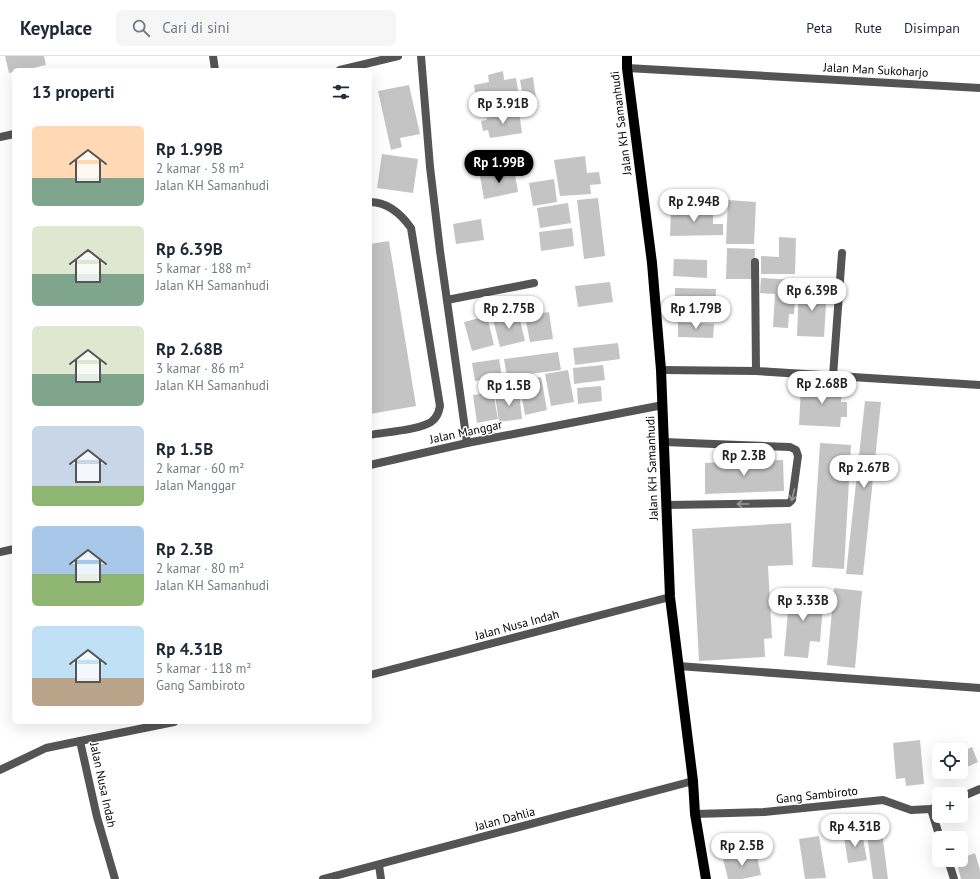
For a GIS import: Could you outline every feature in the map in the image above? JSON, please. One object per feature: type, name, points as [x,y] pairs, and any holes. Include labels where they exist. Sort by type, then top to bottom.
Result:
[{"type":"main road","name":"Jalan KH Samanhudi","points":[[627,56],[627,68],[652,263],[661,370],[670,597],[694,781],[695,814],[706,879]]},
{"type":"street","points":[[213,56],[215,68]]},
{"type":"street","points":[[348,68],[398,56]]},
{"type":"street","points":[[421,56],[430,167],[467,442]]},
{"type":"street","name":"Jalan Man Sukoharjo","points":[[627,68],[980,88]]},
{"type":"street","points":[[0,137],[12,134]]},
{"type":"street","points":[[372,202],[391,207],[402,216],[411,228],[440,406],[438,415],[432,422],[423,426],[372,435]]},
{"type":"street","points":[[833,376],[842,253]]},
{"type":"street","points":[[755,262],[756,371]]},
{"type":"street","points":[[447,300],[534,283]]},
{"type":"street","points":[[661,370],[756,371],[980,385]]},
{"type":"street","name":"Jalan Manggar","points":[[372,466],[467,442],[663,405]]},
{"type":"street","points":[[664,442],[790,447],[796,450],[798,456],[792,500],[789,503],[666,505]]},
{"type":"street","points":[[0,552],[12,549]]},
{"type":"street","name":"Jalan Nusa Indah","points":[[372,674],[670,597]]},
{"type":"street","points":[[678,666],[980,688]]},
{"type":"street","name":"Jalan Nusa Indah","points":[[116,879],[97,817],[80,741],[164,724]]},
{"type":"street","points":[[0,770],[46,748],[80,741]]},
{"type":"street","name":"Jalan Dahlia","points":[[323,879],[694,781]]},
{"type":"street","points":[[968,794],[980,789]]},
{"type":"street","name":"Gang Sambiroto","points":[[695,814],[764,812],[884,800],[911,810],[932,808]]},
{"type":"street","points":[[379,865],[381,879]]},
{"type":"street","points":[[950,867],[954,879]]},
{"type":"building","points":[[5,56],[44,56],[46,65],[33,68],[12,68],[12,72],[9,73]]},
{"type":"building","points":[[503,71],[504,80],[516,78],[519,96],[477,104],[474,85],[489,82],[488,75]]},
{"type":"building","points":[[533,77],[537,106],[525,108],[520,80]]},
{"type":"building","points":[[409,85],[420,134],[400,138],[402,147],[391,150],[378,91]]},
{"type":"building","points":[[519,112],[522,133],[490,138],[488,130],[483,131],[481,121],[487,120],[486,118]]},
{"type":"building","points":[[382,154],[418,159],[413,193],[377,188]]},
{"type":"building","points":[[585,156],[587,173],[599,172],[601,184],[590,185],[591,194],[560,196],[554,160]]},
{"type":"building","points":[[514,169],[518,192],[484,199],[480,176]]},
{"type":"building","points":[[554,179],[557,202],[533,206],[529,183]]},
{"type":"building","points":[[598,198],[605,256],[584,259],[577,200]]},
{"type":"building","points":[[728,200],[756,202],[754,244],[726,244]]},
{"type":"building","points":[[568,203],[571,223],[540,228],[537,208]]},
{"type":"building","points":[[671,209],[713,209],[713,224],[723,224],[723,235],[670,236]]},
{"type":"building","points":[[481,219],[484,240],[456,244],[453,224]]},
{"type":"building","points":[[572,228],[574,246],[541,251],[539,232]]},
{"type":"building","points":[[779,237],[796,238],[795,274],[761,274],[761,256],[779,257]]},
{"type":"building","points":[[389,241],[416,406],[372,414],[372,244]]},
{"type":"building","points":[[727,248],[755,249],[754,279],[726,279]]},
{"type":"building","points":[[674,259],[707,260],[707,278],[673,276]]},
{"type":"building","points":[[761,278],[796,280],[794,314],[789,314],[788,328],[773,327],[775,294],[760,293]]},
{"type":"building","points":[[610,282],[613,302],[578,307],[575,286]]},
{"type":"building","points":[[799,287],[827,288],[824,337],[797,336]]},
{"type":"building","points":[[675,288],[716,289],[715,316],[675,316]]},
{"type":"building","points":[[518,312],[525,341],[500,347],[493,319]]},
{"type":"building","points":[[549,312],[553,339],[530,342],[525,316]]},
{"type":"building","points":[[487,316],[494,345],[472,351],[464,322]]},
{"type":"building","points":[[678,322],[714,324],[713,338],[678,337]]},
{"type":"building","points":[[618,343],[620,359],[575,365],[573,348]]},
{"type":"building","points":[[558,352],[561,370],[507,377],[504,359]]},
{"type":"building","points":[[499,359],[502,377],[475,381],[472,363]]},
{"type":"building","points":[[603,365],[605,380],[574,384],[573,368]]},
{"type":"building","points":[[568,370],[574,402],[551,406],[545,374]]},
{"type":"building","points":[[541,377],[547,410],[525,415],[519,381]]},
{"type":"building","points":[[814,378],[830,379],[829,387],[841,388],[841,402],[847,402],[847,417],[841,417],[840,427],[799,425],[801,387],[813,388]]},
{"type":"building","points":[[601,386],[602,401],[578,404],[577,388]]},
{"type":"building","points":[[493,392],[498,419],[477,423],[473,395]]},
{"type":"building","points":[[519,392],[522,419],[499,422],[495,395]]},
{"type":"building","points":[[865,401],[881,402],[863,575],[846,574]]},
{"type":"building","points":[[820,443],[851,445],[844,569],[812,567]]},
{"type":"building","points":[[783,460],[784,491],[705,494],[705,463]]},
{"type":"building","points":[[791,523],[793,565],[768,566],[772,638],[764,639],[765,657],[699,661],[692,529]]},
{"type":"building","points":[[834,588],[862,591],[855,668],[827,665]]},
{"type":"building","points":[[790,590],[824,593],[820,642],[810,641],[808,658],[784,656]]},
{"type":"building","points":[[920,740],[924,784],[906,786],[905,778],[896,779],[893,743]]},
{"type":"building","points":[[972,747],[978,762],[968,767],[968,749]]},
{"type":"building","points":[[880,814],[888,879],[873,879],[868,842],[865,817]]},
{"type":"building","points":[[862,833],[867,860],[848,863],[844,837]]},
{"type":"building","points":[[819,836],[826,878],[805,879],[799,839]]},
{"type":"building","points":[[756,852],[761,875],[742,879],[728,879],[723,859]]},
{"type":"building","points":[[975,853],[980,870],[980,879],[961,879],[958,867],[968,867],[968,856]]}]
